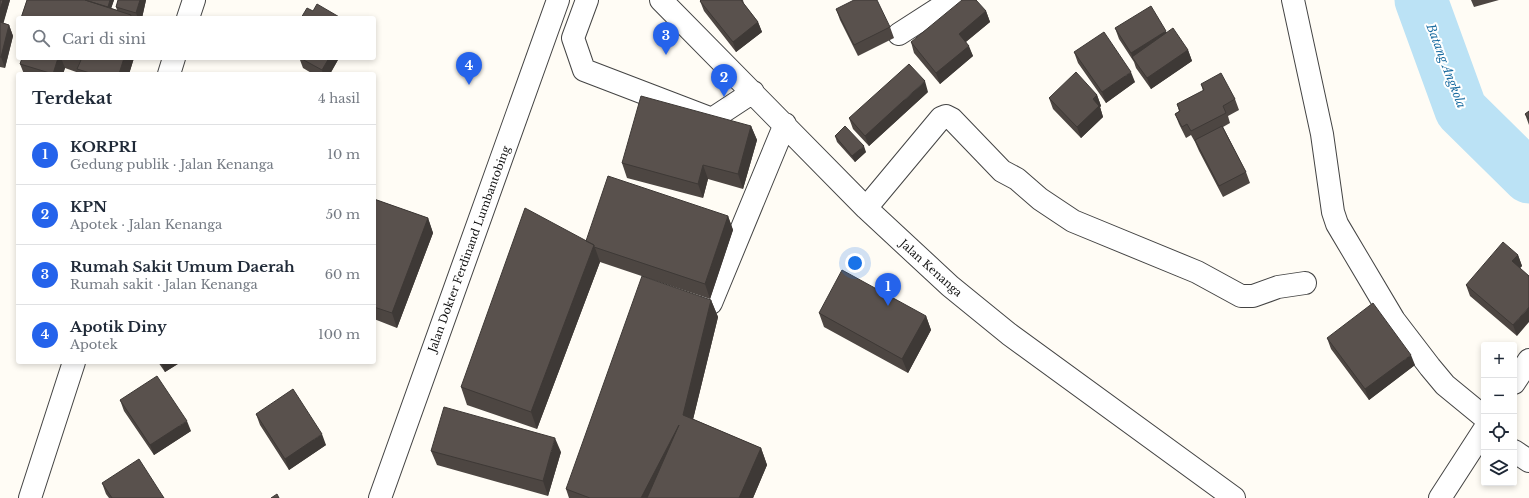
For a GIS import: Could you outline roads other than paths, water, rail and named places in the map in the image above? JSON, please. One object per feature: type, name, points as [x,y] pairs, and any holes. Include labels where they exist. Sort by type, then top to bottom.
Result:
[{"type":"street","points":[[189,16],[194,0]]},
{"type":"street","name":"Jalan Dokter Ferdinand Lumbantobing","points":[[380,498],[558,0]]},
{"type":"street","points":[[587,0],[573,38],[584,70],[712,119],[753,92]]},
{"type":"street","name":"Jalan Kenanga","points":[[661,0],[866,208],[950,286],[1207,489],[1234,498]]},
{"type":"street","points":[[899,34],[952,0]]},
{"type":"street","points":[[1292,0],[1322,134],[1333,212],[1337,224],[1394,320],[1430,367],[1481,427]]},
{"type":"street","points":[[170,72],[173,60]]},
{"type":"street","points":[[866,208],[941,118],[946,116],[952,119],[1002,171],[1017,179],[1040,199],[1073,221],[1197,272],[1241,296],[1253,296],[1278,287],[1305,283]]},
{"type":"street","points":[[712,303],[784,124]]},
{"type":"street","points":[[1517,378],[1529,360]]},
{"type":"street","points":[[30,498],[73,364]]},
{"type":"street","points":[[1440,498],[1481,432]]},
{"type":"street","points":[[1517,453],[1529,461]]},
{"type":"waterway","name":"Batang Angkola","points":[[1421,0],[1461,110],[1529,177]]},
{"type":"place","name":"Rumah Sakit Umum Daerah","points":[[666,55]]},
{"type":"place","name":"Apotik Diny","points":[[469,85]]},
{"type":"place","name":"KPN","points":[[724,97]]},
{"type":"place","name":"KORPRI","points":[[888,306]]}]
